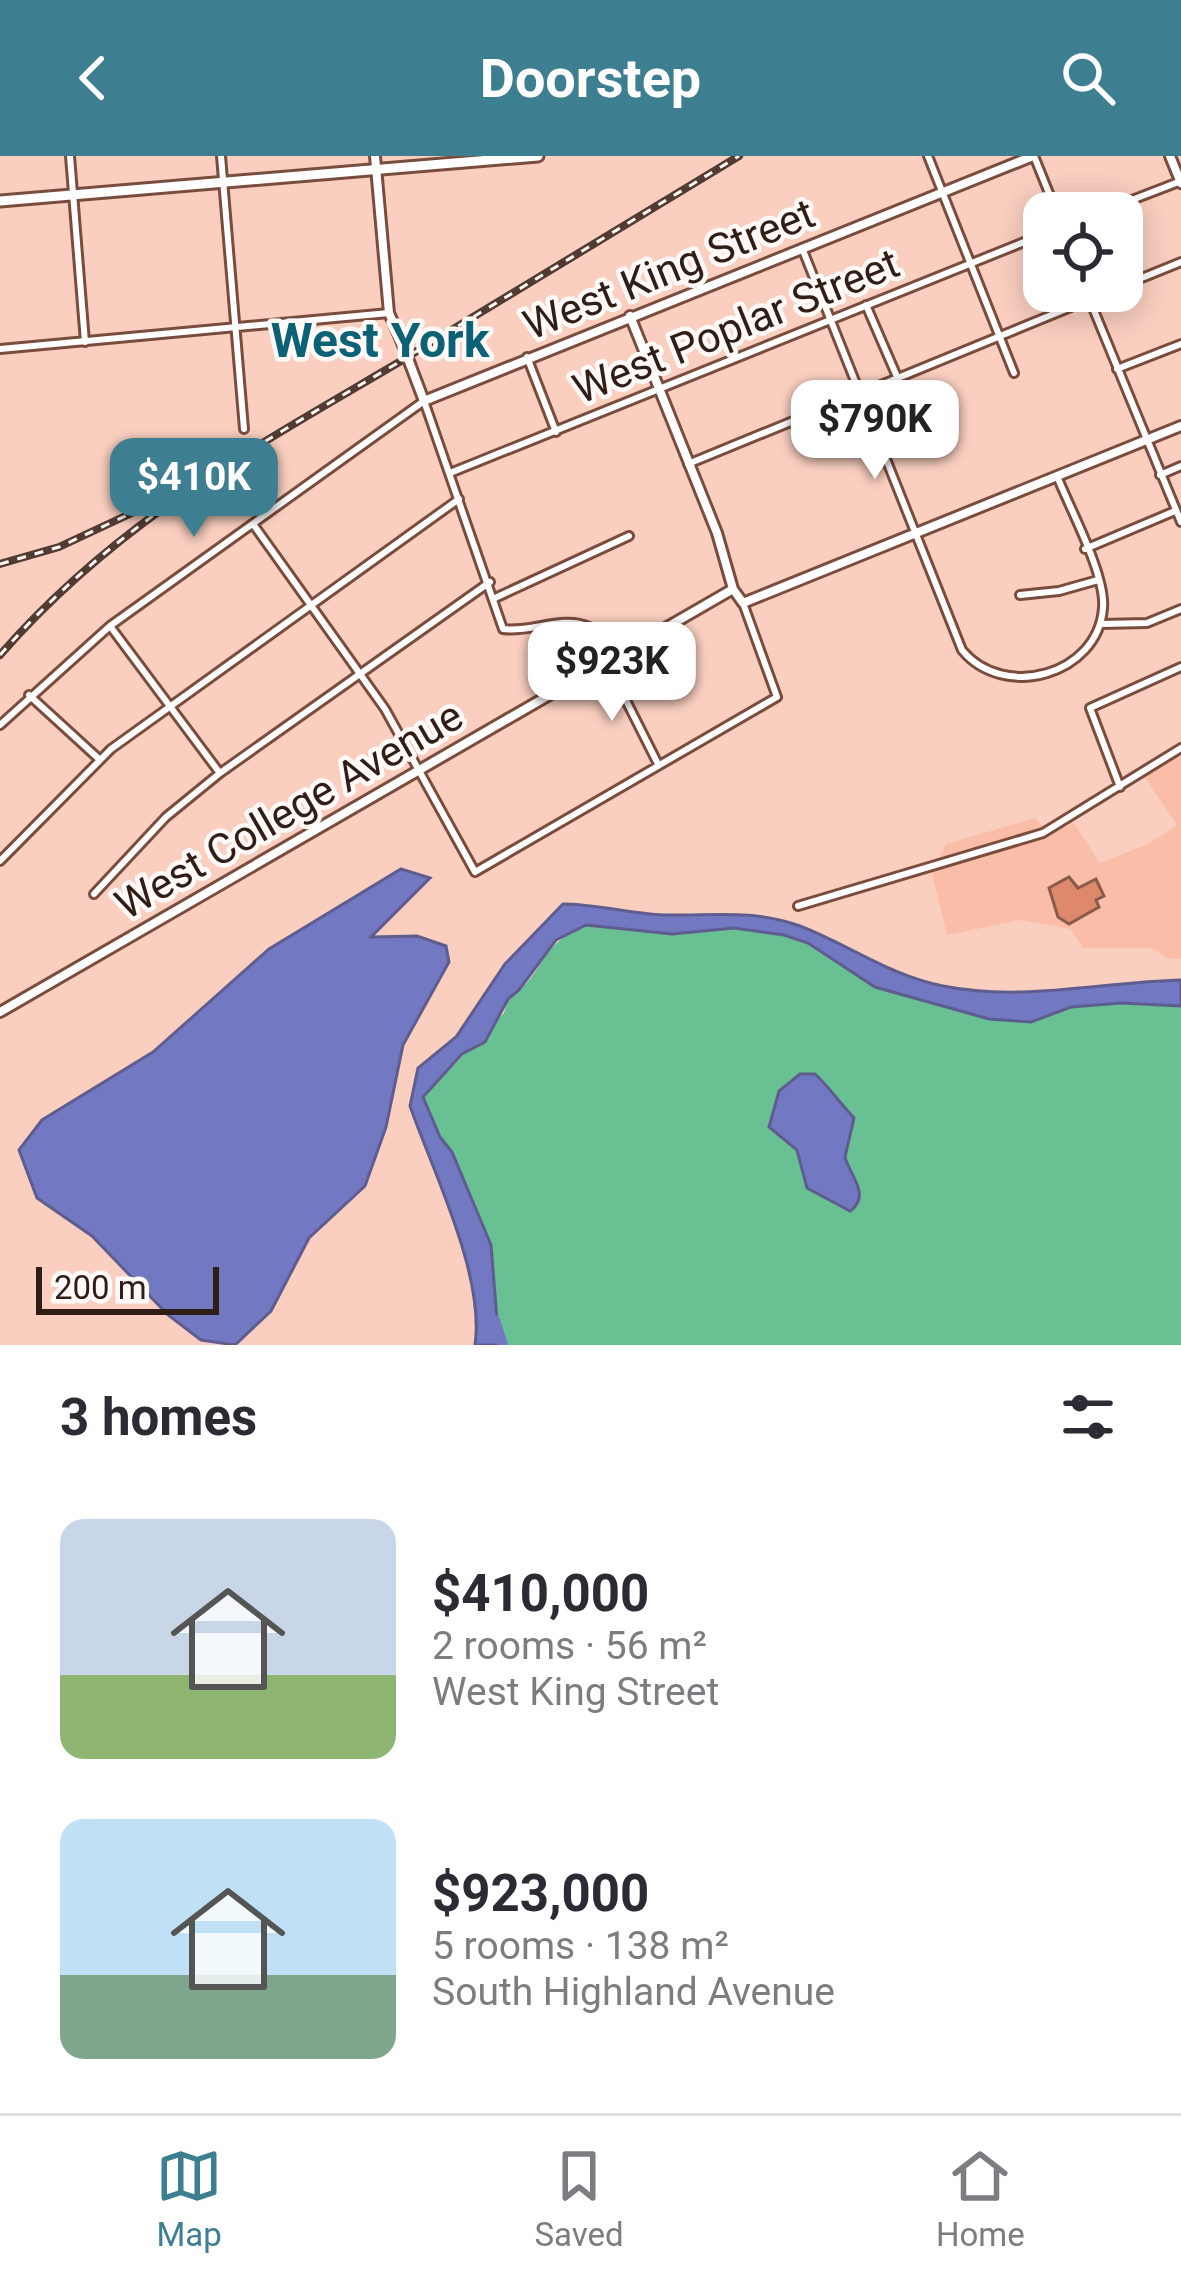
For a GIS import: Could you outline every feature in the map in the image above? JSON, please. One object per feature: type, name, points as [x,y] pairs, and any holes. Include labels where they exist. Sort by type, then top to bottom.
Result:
[{"type":"main road","points":[[0,201],[532,156]]},
{"type":"street","points":[[70,156],[86,342]]},
{"type":"street","points":[[221,156],[244,429]]},
{"type":"street","points":[[375,156],[389,313],[490,582],[502,629],[575,621],[589,627],[658,764]]},
{"type":"street","points":[[928,156],[1014,373]]},
{"type":"street","points":[[1034,156],[1049,192]]},
{"type":"street","name":"West King Street","points":[[0,725],[110,626],[424,401],[1034,156]]},
{"type":"street","points":[[1143,196],[1181,182],[1170,156]]},
{"type":"street","name":"West Poplar Street","points":[[450,472],[1023,242]]},
{"type":"street","points":[[802,248],[962,650],[993,676],[1023,678],[1070,661],[1096,638],[1104,603],[1057,476]]},
{"type":"street","points":[[1143,277],[1181,262]]},
{"type":"street","points":[[866,305],[898,379]]},
{"type":"street","points":[[688,464],[1052,312]]},
{"type":"street","points":[[1095,312],[1181,522]]},
{"type":"street","points":[[0,350],[389,313]]},
{"type":"street","points":[[253,524],[362,673],[420,767],[475,872],[777,697],[630,316]]},
{"type":"street","points":[[1117,369],[1181,344]]},
{"type":"street","points":[[527,357],[556,432]]},
{"type":"street","points":[[742,603],[1181,425]]},
{"type":"street","points":[[1160,475],[1181,466]]},
{"type":"street","points":[[0,861],[99,759],[459,499]]},
{"type":"street","points":[[1085,549],[1175,512]]},
{"type":"street","points":[[495,598],[628,536]]},
{"type":"street","points":[[1020,595],[1098,580]]},
{"type":"street","points":[[94,894],[166,817],[220,773],[490,582]]},
{"type":"street","name":"West College Avenue","points":[[0,1012],[733,589]]},
{"type":"street","points":[[1100,624],[1147,622],[1181,609]]},
{"type":"street","points":[[110,626],[220,773]]},
{"type":"street","points":[[1120,787],[1090,708],[1181,667]]},
{"type":"street","points":[[29,695],[99,759]]},
{"type":"street","points":[[798,906],[1043,833],[1181,748]]},
{"type":"shaded area","points":[[1181,752],[1181,959],[1167,958],[1152,948],[1083,948],[1070,929],[1021,920],[947,935],[932,873],[946,844],[1035,818],[1050,835],[1074,823],[1100,863],[1150,843],[1177,825],[1144,776]]},
{"type":"green space","points":[[586,925],[672,934],[734,928],[784,935],[808,943],[875,987],[989,1019],[1031,1022],[1071,1007],[1121,1003],[1181,1006],[1181,1345],[499,1345],[491,1245],[423,1097],[504,1013],[508,999],[529,981],[559,941]]},
{"type":"water","points":[[401,869],[430,878],[371,937],[417,936],[446,946],[449,962],[403,1045],[386,1127],[365,1186],[309,1238],[271,1311],[235,1345],[201,1340],[168,1315],[92,1236],[37,1198],[19,1150],[42,1120],[153,1052],[269,949]]},
{"type":"water","points":[[563,904],[783,921],[906,975],[973,990],[1033,992],[1181,980],[1181,1006],[1121,1003],[1071,1007],[1031,1022],[989,1019],[875,987],[808,943],[784,935],[734,928],[672,934],[586,925],[556,940],[508,999],[485,1042],[462,1054],[423,1097],[491,1245],[499,1345],[475,1345],[476,1317],[465,1256],[410,1106],[418,1068],[456,1037],[505,964]]},
{"type":"water","points":[[800,1074],[815,1074],[854,1118],[845,1157],[859,1199],[850,1211],[807,1188],[797,1150],[769,1127],[779,1091]]},
{"type":"building","points":[[1069,877],[1078,888],[1096,879],[1104,896],[1096,900],[1099,907],[1069,924],[1058,917],[1049,888]]},
{"type":"waterway","points":[[495,1320],[503,1345]]},
{"type":"railway","points":[[412,354],[739,156]]},
{"type":"railway","points":[[0,655],[91,565],[138,527],[239,458],[401,361]]},
{"type":"railway","points":[[0,564],[59,547],[134,512]]},
{"type":"district","name":"West York","points":[[380,340]]}]
